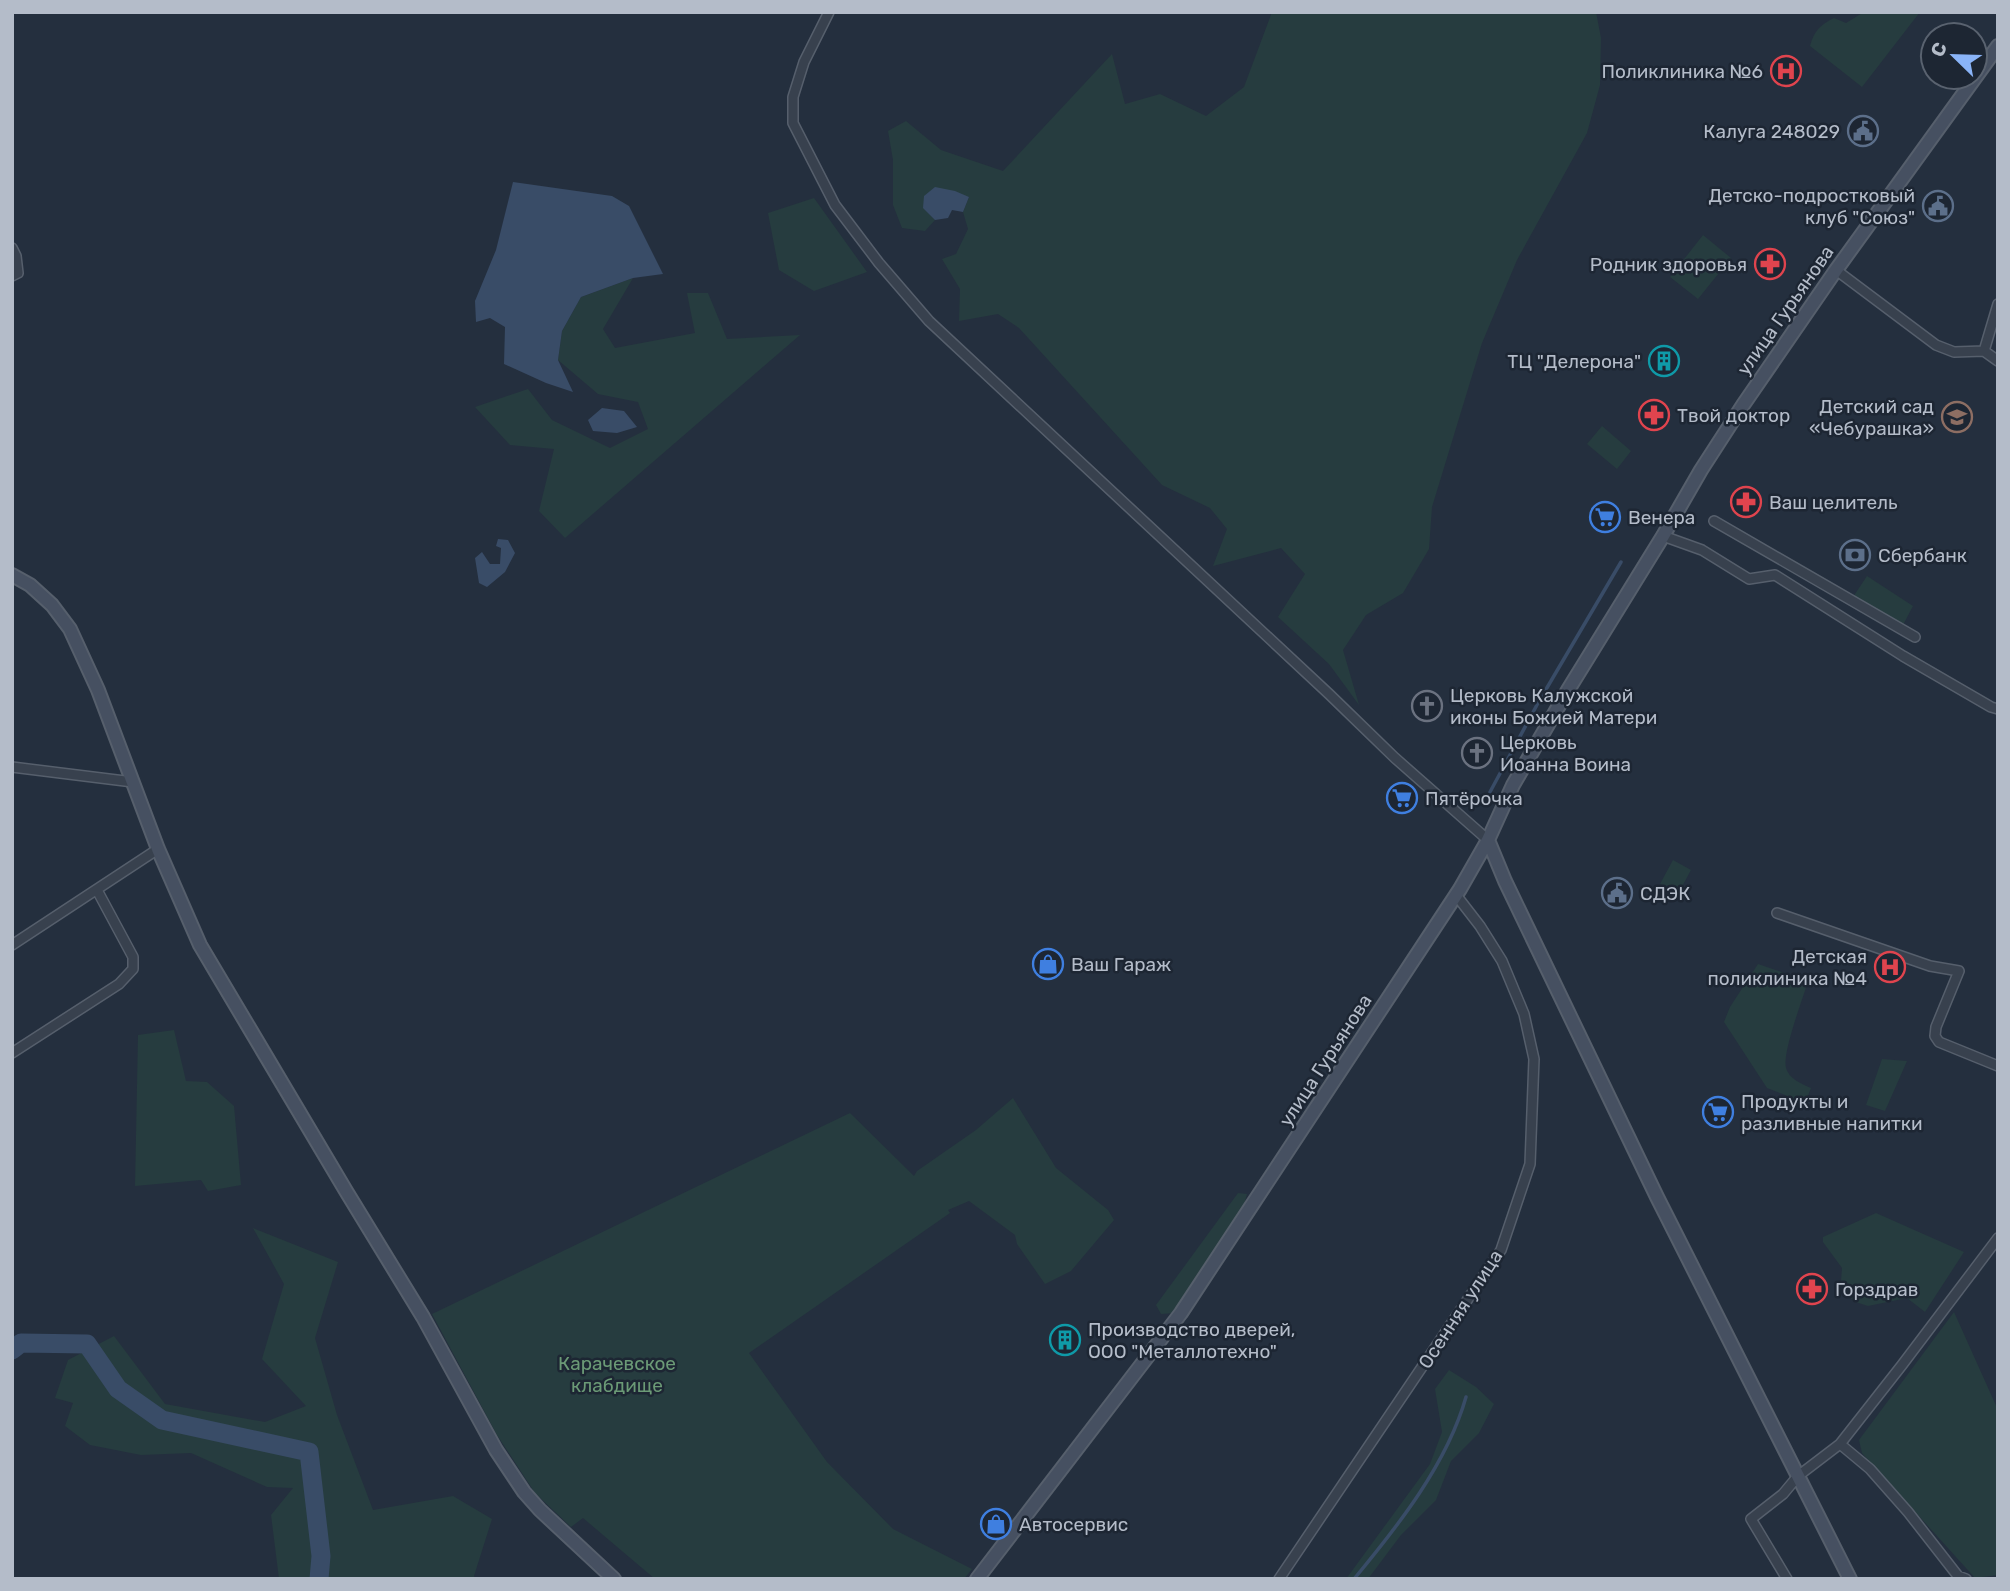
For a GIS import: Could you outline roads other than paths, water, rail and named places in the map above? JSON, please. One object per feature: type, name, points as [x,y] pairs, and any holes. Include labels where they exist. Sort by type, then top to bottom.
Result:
[{"type":"street","points":[[829,12],[804,62],[793,97],[793,123],[835,205],[878,263],[929,321],[1371,736],[1488,840],[1505,881],[1657,1197],[1850,1579]]},
{"type":"street","name":"улица Гурьянова","points":[[977,1579],[1181,1313],[1456,895],[1568,690],[1743,405],[1836,270],[1998,46]]},
{"type":"street","points":[[12,248],[18,273],[12,276]]},
{"type":"street","points":[[1836,270],[1936,345],[1954,352],[1984,351],[1998,361]]},
{"type":"street","points":[[1984,351],[1998,304]]},
{"type":"street","points":[[1714,521],[1915,637]]},
{"type":"street","points":[[1663,536],[1702,550],[1749,579],[1775,575],[1903,656],[1991,708],[1998,709]]},
{"type":"street","points":[[12,575],[30,585],[52,606],[69,629],[98,690],[158,849],[200,945],[423,1317],[510,1472],[540,1510],[614,1579]]},
{"type":"street","points":[[12,767],[133,782]]},
{"type":"street","points":[[12,945],[158,849]]},
{"type":"street","points":[[12,1053],[119,984],[133,969],[133,957],[97,890]]},
{"type":"street","name":"Осенняя улица","points":[[1279,1579],[1501,1250],[1530,1164],[1534,1059],[1524,1014],[1502,961],[1456,895]]},
{"type":"street","points":[[1777,913],[1930,966],[1959,971],[1936,1027],[1935,1036],[1939,1042],[1998,1066]]},
{"type":"street","points":[[1787,1579],[1751,1519],[1783,1494],[1798,1476],[1840,1444],[1998,1238]]},
{"type":"street","points":[[1840,1444],[1870,1469],[1958,1576],[1966,1579]]},
{"type":"water","points":[[513,182],[612,196],[629,206],[663,274],[633,278],[581,297],[562,331],[558,360],[573,392],[504,364],[505,327],[490,318],[476,322],[475,301],[496,250]]},
{"type":"water","points":[[935,187],[969,197],[963,212],[952,210],[948,218],[935,220],[923,208],[924,196]]},
{"type":"water","points":[[602,408],[624,411],[637,427],[617,433],[593,431],[588,420]]},
{"type":"water","points":[[498,539],[508,540],[515,553],[505,572],[487,587],[479,583],[475,558],[482,552],[490,564],[500,564],[501,548],[496,546]]},
{"type":"waterway","points":[[1490,792],[1538,703],[1621,562]]},
{"type":"waterway","points":[[12,1350],[21,1343],[87,1344],[118,1389],[162,1420],[309,1452],[321,1556],[319,1579]]},
{"type":"waterway","points":[[1354,1579],[1404,1516],[1434,1470],[1458,1422],[1466,1397]]},
{"type":"place","name":"Поликлиника №6","points":[[1786,71]]},
{"type":"place","name":"Калуга 248029","points":[[1863,131]]},
{"type":"place","name":"Детско-подростковый клуб \"Союз\"","points":[[1938,206]]},
{"type":"place","name":"Родник здоровья","points":[[1770,264]]},
{"type":"place","name":"ТЦ \"Делерона\"","points":[[1664,361]]},
{"type":"place","name":"Твой доктор","points":[[1654,415]]},
{"type":"place","name":"Детский сад «Чебурашка»","points":[[1957,417]]},
{"type":"place","name":"Ваш целитель","points":[[1746,502]]},
{"type":"place","name":"Венера","points":[[1605,517]]},
{"type":"place","name":"Сбербанк","points":[[1855,555]]},
{"type":"place","name":"Церковь Калужской иконы Божией Матери","points":[[1427,706]]},
{"type":"place","name":"Церковь Иоанна Воина","points":[[1477,753]]},
{"type":"place","name":"Пятёрочка","points":[[1402,798]]},
{"type":"place","name":"СДЭК","points":[[1617,893]]},
{"type":"place","name":"Ваш Гараж","points":[[1048,964]]},
{"type":"place","name":"Детская поликлиника №4","points":[[1890,967]]},
{"type":"place","name":"Продукты и разливные напитки","points":[[1718,1112]]},
{"type":"place","name":"Горздрав","points":[[1812,1289]]},
{"type":"place","name":"Производство дверей, ООО \"Металлотехно\"","points":[[1065,1340]]},
{"type":"place","name":"Автосервис","points":[[996,1524]]},
{"type":"park label","name":"Карачевское клабдище","points":[[617,1374]]}]
